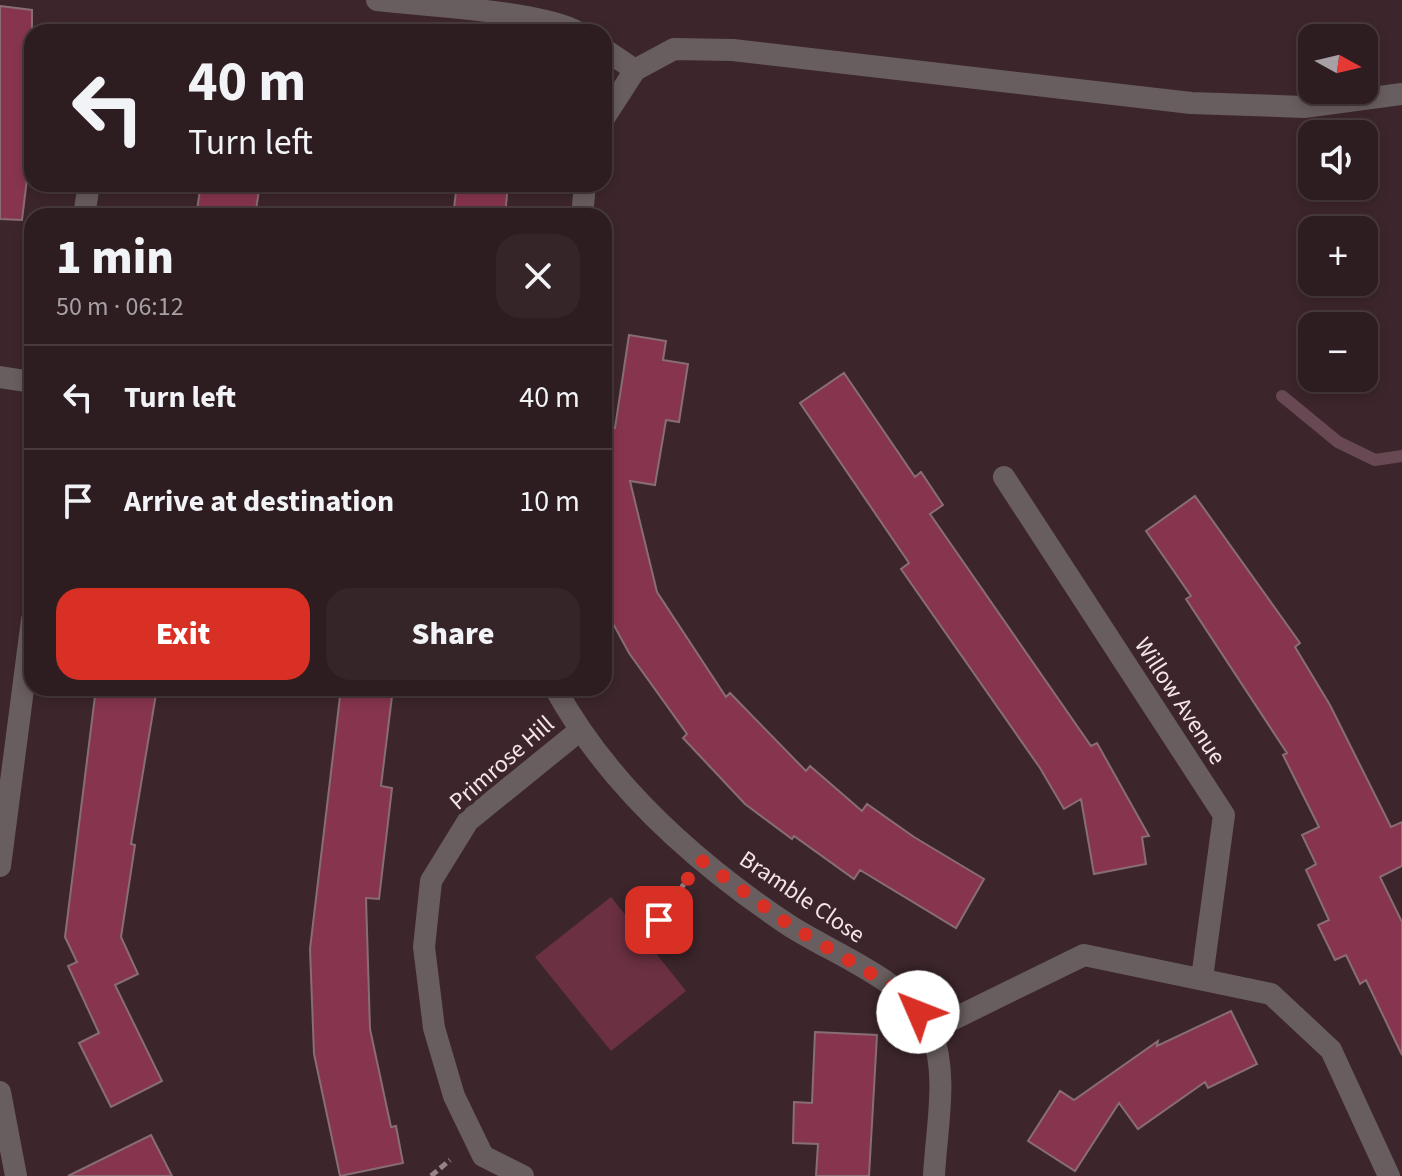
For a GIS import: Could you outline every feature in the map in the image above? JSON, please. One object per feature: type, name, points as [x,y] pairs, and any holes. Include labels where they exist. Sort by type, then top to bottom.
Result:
[{"type":"street","points":[[377,0],[553,24]]},
{"type":"street","points":[[612,106],[635,70],[674,49],[733,50],[1191,103],[1304,107],[1402,94]]},
{"type":"street","points":[[612,54],[635,70]]},
{"type":"street","points":[[0,377],[24,381]]},
{"type":"street","name":"Willow Avenue","points":[[1004,477],[1224,815],[1202,978]]},
{"type":"street","points":[[0,866],[24,682]]},
{"type":"street","name":"Bramble Close","points":[[559,696],[579,731],[639,800],[701,860],[788,924],[905,994],[931,1030],[940,1066],[934,1176]]},
{"type":"street","name":"Primrose Hill","points":[[523,1176],[483,1156],[454,1096],[434,1028],[424,947],[431,881],[468,821],[579,731]]},
{"type":"street","points":[[931,1030],[1084,955],[1271,994],[1331,1050],[1389,1176]]},
{"type":"street","points":[[0,1092],[16,1176]]},
{"type":"path","points":[[645,940],[701,860]]},
{"type":"shaded area","points":[[611,897],[686,991],[611,1051],[535,957]]},
{"type":"building","points":[[0,6],[32,10],[32,24],[24,24],[25,192],[22,220],[0,219]]},
{"type":"building","points":[[200,192],[259,192],[256,208],[197,208]]},
{"type":"building","points":[[456,192],[507,192],[506,208],[454,208]]},
{"type":"building","points":[[629,335],[666,341],[663,360],[688,364],[679,422],[666,420],[655,485],[630,481],[657,592],[726,697],[730,693],[806,771],[810,766],[862,811],[867,804],[914,837],[984,879],[956,928],[860,870],[854,879],[794,836],[792,839],[745,804],[683,738],[687,734],[629,653],[612,622],[612,428],[615,428]]},
{"type":"building","points":[[844,373],[915,477],[921,472],[943,505],[930,514],[1091,746],[1097,743],[1149,836],[1142,837],[1146,864],[1094,874],[1081,799],[1064,809],[1040,768],[901,569],[909,563],[800,403]]},
{"type":"building","points":[[1195,496],[1300,643],[1295,647],[1330,705],[1391,827],[1402,822],[1402,866],[1380,877],[1402,922],[1402,1055],[1366,980],[1360,984],[1346,955],[1335,960],[1318,925],[1329,920],[1306,870],[1316,864],[1302,835],[1319,827],[1283,755],[1287,753],[1186,599],[1191,596],[1146,531]]},
{"type":"building","points":[[95,696],[156,696],[131,844],[135,845],[121,937],[138,974],[115,985],[162,1081],[111,1107],[79,1043],[99,1033],[68,966],[77,962],[65,937]]},
{"type":"building","points":[[340,696],[392,696],[381,786],[392,788],[379,899],[366,898],[370,1029],[391,1127],[396,1126],[403,1163],[340,1176],[314,1054],[310,949]]},
{"type":"building","points":[[1231,1011],[1257,1064],[1208,1088],[1205,1082],[1138,1129],[1119,1103],[1075,1171],[1028,1141],[1060,1091],[1074,1100],[1158,1041],[1157,1046]]},
{"type":"building","points":[[815,1032],[877,1035],[869,1176],[816,1176],[818,1144],[793,1143],[794,1102],[812,1103]]},
{"type":"building","points":[[151,1135],[172,1176],[68,1176]]},
{"type":"waterway","points":[[1282,396],[1338,442],[1375,460],[1402,456]]},
{"type":"route","points":[[659,920],[701,860],[788,924],[905,994],[918,1012]]}]
